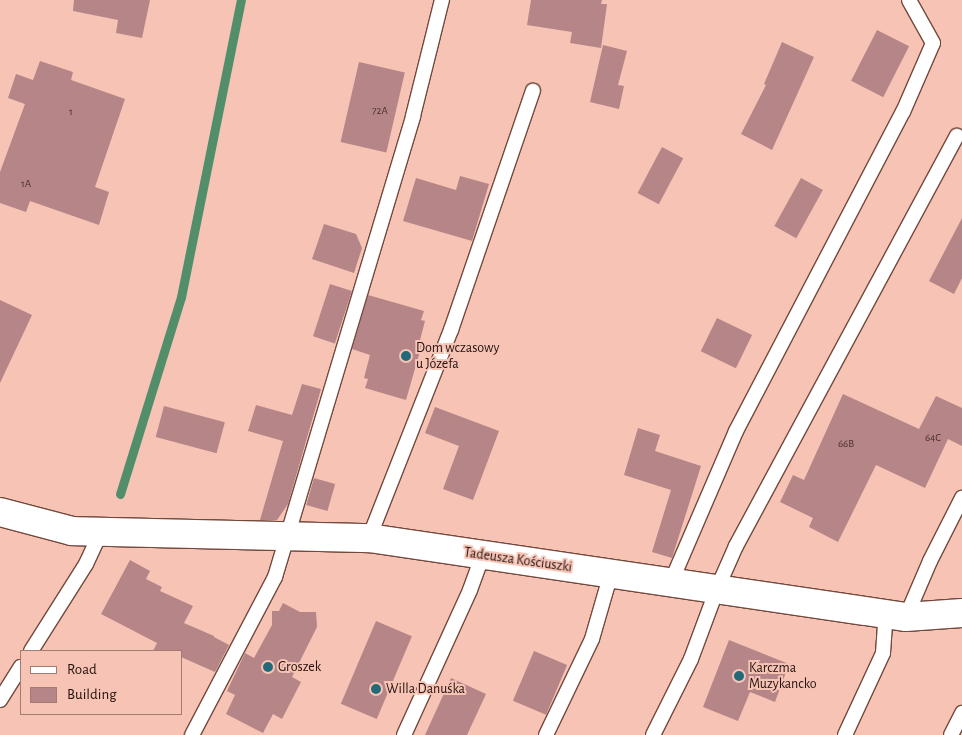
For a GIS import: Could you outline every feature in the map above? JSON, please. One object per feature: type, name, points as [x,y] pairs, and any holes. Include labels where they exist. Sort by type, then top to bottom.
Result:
[{"type":"street","name":"Tadeusza Kościuszki","points":[[0,512],[72,531],[369,538],[896,616],[962,613]]},
{"type":"lane","points":[[192,735],[275,577],[413,116],[442,0]]},
{"type":"lane","points":[[671,582],[736,432],[903,112],[933,43],[909,0]]},
{"type":"lane","points":[[369,538],[451,330],[533,91]]},
{"type":"lane","points":[[653,735],[691,659],[717,589],[736,546],[958,136]]},
{"type":"lane","points":[[845,735],[883,653],[896,616],[930,561],[962,498]]},
{"type":"lane","points":[[32,650],[86,564],[101,532]]},
{"type":"lane","points":[[404,735],[470,590],[483,555]]},
{"type":"lane","points":[[546,735],[592,639],[611,573]]},
{"type":"lane","points":[[0,700],[20,668]]},
{"type":"lane","points":[[951,735],[962,713]]},
{"type":"building","points":[[74,0],[150,0],[142,38],[116,33],[118,20],[73,11]]},
{"type":"building","points":[[531,0],[602,0],[601,4],[607,4],[601,48],[570,43],[572,32],[527,25]]},
{"type":"building","points":[[877,30],[909,46],[883,97],[851,81]]},
{"type":"building","points":[[782,42],[814,57],[772,150],[741,134],[766,85],[764,84]]},
{"type":"building","points":[[603,45],[627,51],[618,85],[624,86],[619,109],[590,102]]},
{"type":"building","points":[[40,61],[73,72],[71,80],[125,99],[95,187],[109,192],[99,225],[30,201],[26,212],[0,203],[0,172],[25,104],[8,98],[16,74],[33,80]]},
{"type":"building","points":[[359,62],[405,73],[386,152],[341,142]]},
{"type":"building","points":[[662,147],[683,158],[659,204],[638,193]]},
{"type":"building","points":[[460,176],[489,184],[472,241],[403,221],[416,178],[456,190]]},
{"type":"building","points":[[801,178],[823,190],[796,238],[774,226]]},
{"type":"building","points":[[962,218],[962,278],[954,294],[929,281]]},
{"type":"building","points":[[324,224],[356,234],[362,248],[354,273],[312,259]]},
{"type":"building","points":[[330,284],[352,291],[335,343],[313,336]]},
{"type":"building","points":[[368,295],[424,311],[421,320],[425,321],[419,344],[422,344],[406,400],[365,388],[368,379],[364,378],[370,355],[352,349]]},
{"type":"building","points":[[0,300],[32,315],[0,383]]},
{"type":"building","points":[[717,318],[752,335],[736,368],[701,351]]},
{"type":"building","points":[[302,384],[321,389],[288,504],[277,520],[260,520],[283,441],[248,431],[256,405],[292,415]]},
{"type":"building","points":[[843,394],[919,429],[936,396],[962,408],[962,446],[948,439],[925,488],[876,465],[838,542],[809,527],[813,518],[780,502],[793,475],[804,480]]},
{"type":"building","points":[[164,406],[225,422],[217,453],[156,437]]},
{"type":"building","points":[[435,407],[499,431],[473,500],[443,489],[459,446],[425,433]]},
{"type":"building","points":[[638,428],[660,435],[655,451],[701,466],[672,558],[652,552],[671,490],[624,475]]},
{"type":"building","points":[[314,478],[335,484],[327,511],[306,505]]},
{"type":"building","points":[[130,560],[150,571],[146,579],[162,587],[160,591],[193,606],[184,623],[229,645],[215,672],[182,657],[182,650],[154,650],[157,643],[101,614]]},
{"type":"building","name":"Groszek","points":[[283,603],[300,612],[316,612],[317,627],[292,677],[301,682],[282,719],[273,714],[263,733],[226,714],[235,695],[227,691],[245,653],[254,658],[272,625],[272,611],[279,611]]},
{"type":"building","points":[[376,621],[412,636],[377,719],[341,704]]},
{"type":"building","points":[[729,640],[789,664],[775,702],[750,692],[738,721],[703,707]]},
{"type":"building","points":[[534,651],[567,665],[546,715],[513,701]]},
{"type":"building","points":[[451,678],[486,694],[467,735],[425,735]]},
{"type":"waterway","points":[[120,494],[181,297],[241,0]]},
{"type":"place","name":"Dom wczasowy u Józefa","points":[[406,356]]},
{"type":"place","name":"Groszek","points":[[268,667]]},
{"type":"place","name":"Karczma Muzykancko","points":[[739,676]]},
{"type":"place","name":"Willa Danuśka","points":[[376,689]]}]
